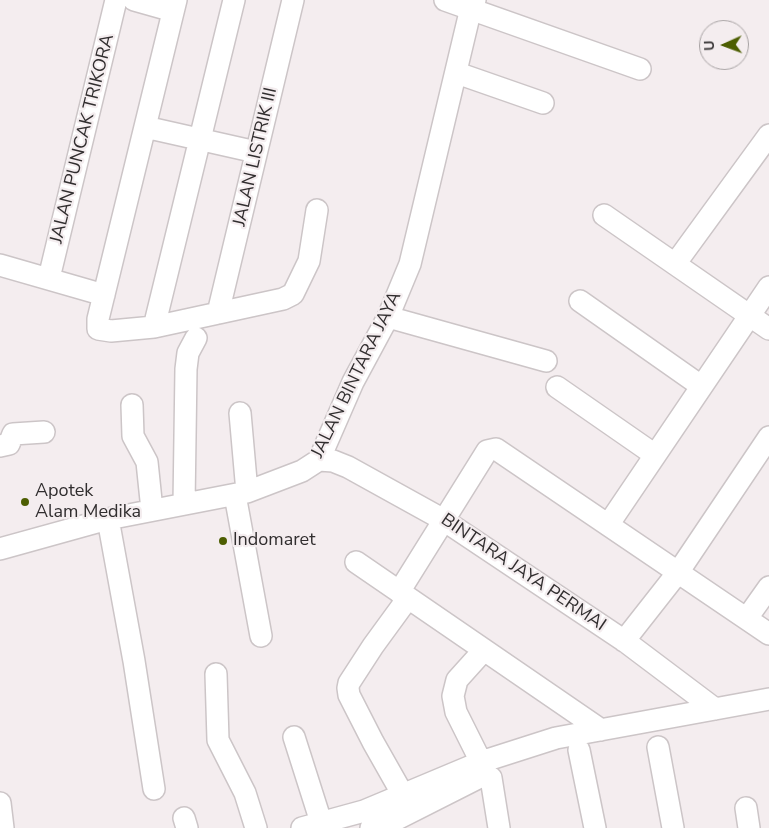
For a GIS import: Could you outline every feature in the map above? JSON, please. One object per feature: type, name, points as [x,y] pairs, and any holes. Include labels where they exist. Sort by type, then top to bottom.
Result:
[{"type":"street","name":"JALAN PUNCAK TRIKORA","points":[[49,278],[116,0]]},
{"type":"street","points":[[134,0],[174,5],[98,319],[98,329],[111,331],[154,328],[283,299],[293,294],[309,261],[317,210]]},
{"type":"street","points":[[154,328],[234,0]]},
{"type":"street","name":"JALAN LISTRIK III","points":[[218,313],[293,0]]},
{"type":"street","points":[[445,0],[473,4],[640,69]]},
{"type":"street","name":"JALAN BINTARA JAYA","points":[[0,549],[108,519],[241,494],[302,471],[319,460],[353,382],[388,317],[410,264],[473,4]]},
{"type":"street","points":[[457,73],[543,103]]},
{"type":"street","points":[[145,127],[201,138],[256,152]]},
{"type":"street","points":[[675,264],[769,135]]},
{"type":"street","points":[[604,215],[769,329]]},
{"type":"street","points":[[0,265],[104,295]]},
{"type":"street","points":[[608,525],[769,286]]},
{"type":"street","points":[[580,302],[701,386]]},
{"type":"street","points":[[388,317],[546,361]]},
{"type":"street","points":[[184,504],[186,369],[188,353],[196,338]]},
{"type":"street","points":[[557,387],[654,455]]},
{"type":"street","points":[[132,406],[133,436],[147,462],[152,510]]},
{"type":"street","points":[[240,412],[241,494],[262,636]]},
{"type":"street","points":[[0,446],[9,444],[13,434],[44,432]]},
{"type":"street","points":[[624,641],[679,571],[769,437]]},
{"type":"street","points":[[403,795],[372,742],[349,695],[349,683],[403,595],[442,519],[487,451],[496,449],[679,571],[769,634]]},
{"type":"street","name":"BINTARA JAYA PERMAI","points":[[319,460],[332,461],[348,467],[442,519],[624,641],[715,709]]},
{"type":"street","points":[[108,519],[134,661],[154,789]]},
{"type":"street","points":[[356,562],[601,730]]},
{"type":"street","points":[[747,618],[769,587]]},
{"type":"street","points":[[481,762],[456,712],[452,696],[457,680],[484,650]]},
{"type":"street","points":[[216,674],[218,740],[245,793],[256,828]]},
{"type":"street","points":[[294,737],[311,825],[364,811],[481,762],[556,738],[769,699]]},
{"type":"street","points":[[658,747],[673,828]]},
{"type":"street","points":[[579,750],[595,828]]},
{"type":"street","points":[[385,826],[484,775],[490,778],[492,783],[499,828]]},
{"type":"street","points":[[0,803],[3,828]]},
{"type":"place","name":"Apotek Alam Medika","points":[[25,502]]},
{"type":"place","name":"Indomaret","points":[[223,541]]}]
